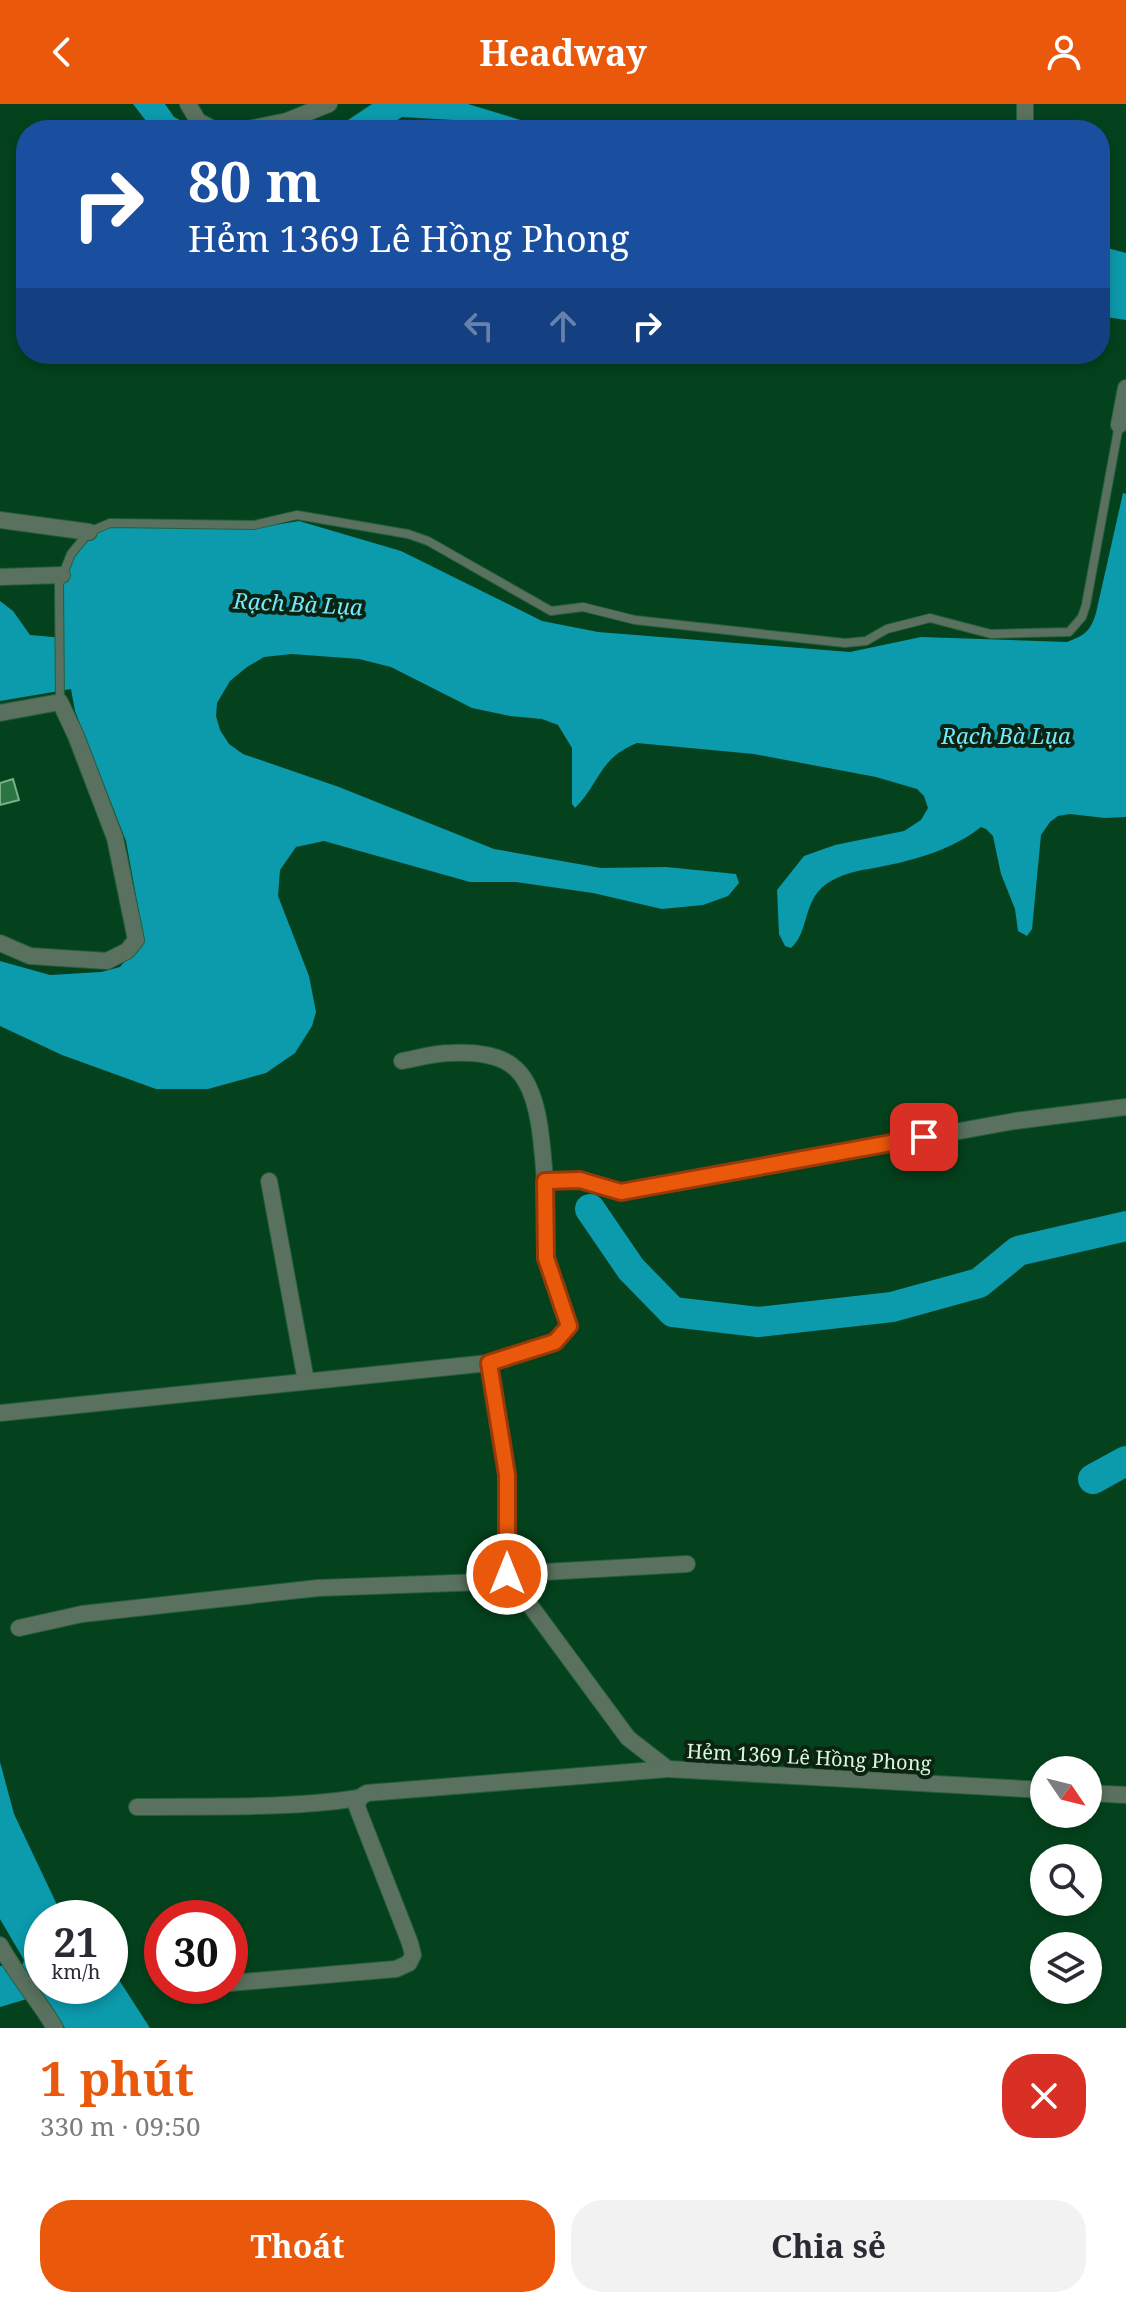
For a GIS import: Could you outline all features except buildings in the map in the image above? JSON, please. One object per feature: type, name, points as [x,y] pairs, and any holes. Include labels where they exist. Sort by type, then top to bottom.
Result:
[{"type":"street","points":[[289,120],[329,104]]},
{"type":"street","points":[[1119,425],[1126,388]]},
{"type":"street","points":[[0,520],[89,532]]},
{"type":"street","points":[[0,577],[60,580]]},
{"type":"street","points":[[0,713],[60,698],[115,838],[136,940],[127,951],[107,961],[30,956],[0,943]]},
{"type":"street","points":[[0,1413],[489,1363],[555,1342],[569,1326],[546,1258],[545,1181],[540,1133],[526,1080],[514,1066],[491,1056],[451,1053],[402,1061]]},
{"type":"street","points":[[545,1181],[580,1180],[621,1192],[1015,1121],[1126,1107]]},
{"type":"street","points":[[269,1181],[306,1381]]},
{"type":"street","points":[[489,1363],[507,1475],[509,1578]]},
{"type":"street","points":[[19,1628],[82,1614],[318,1588],[509,1578],[687,1564]]},
{"type":"street","name":"Hẻm 1369 Lê Hồng Phong","points":[[509,1578],[628,1738],[668,1769],[1030,1789]]},
{"type":"street","points":[[137,1807],[330,1802],[359,1798],[378,1791],[668,1769]]},
{"type":"street","points":[[1102,1794],[1126,1795]]},
{"type":"street","points":[[248,1981],[396,1969],[409,1963],[413,1955],[357,1807],[359,1798]]},
{"type":"street","points":[[0,1945],[55,2028]]},
{"type":"lane","points":[[60,698],[60,580],[71,554],[89,532],[110,523],[254,525],[297,515],[408,534],[428,541],[551,611],[583,607],[635,620],[845,643],[866,641],[887,629],[930,618],[991,634],[1069,632],[1082,617],[1086,605],[1119,425]]},
{"type":"water","points":[[133,104],[165,104],[180,120],[145,120]]},
{"type":"water","points":[[372,104],[468,104],[520,120],[402,117],[397,120],[348,120]]},
{"type":"water","points":[[1110,249],[1126,253],[1126,320],[1110,318]]},
{"type":"water","name":"Rạch Bà Lụa","points":[[1123,493],[1126,494],[1126,817],[1070,814],[1058,816],[1050,822],[1041,835],[1032,929],[1027,936],[1018,931],[1015,909],[1001,874],[993,836],[981,827],[959,841],[922,857],[850,873],[831,881],[815,896],[797,941],[791,948],[785,946],[779,934],[777,890],[804,856],[835,845],[904,831],[921,820],[928,808],[924,796],[917,789],[876,777],[754,754],[637,743],[624,749],[607,764],[575,808],[572,804],[572,748],[558,725],[542,719],[472,708],[391,667],[359,659],[292,654],[264,657],[247,667],[230,681],[217,703],[216,716],[220,730],[229,744],[243,754],[339,787],[494,849],[601,868],[666,867],[736,874],[739,883],[728,896],[703,905],[662,909],[593,893],[516,882],[470,882],[324,841],[296,847],[280,870],[278,896],[309,976],[316,1012],[312,1026],[295,1053],[266,1073],[208,1089],[156,1089],[62,1055],[0,1026],[0,961],[50,975],[101,972],[120,967],[143,935],[126,841],[75,711],[71,689],[0,701],[0,601],[13,611],[30,635],[64,638],[63,583],[76,551],[92,533],[110,525],[134,528],[263,527],[299,521],[401,551],[542,621],[598,632],[850,652],[921,637],[1067,642],[1083,635],[1096,613]]},
{"type":"water","points":[[0,1762],[14,1814],[55,1900],[24,1900],[24,1960],[0,1919]]},
{"type":"water","points":[[24,1960],[24,2000],[0,2007],[0,1966],[23,1964]]},
{"type":"water","points":[[128,1994],[150,2028],[65,2028],[48,2004],[128,2004]]},
{"type":"waterway","points":[[590,1209],[631,1269],[673,1312],[758,1322],[892,1307],[979,1283],[1018,1251],[1126,1226]]},
{"type":"waterway","points":[[1093,1479],[1126,1461]]},
{"type":"route","points":[[507,1574],[507,1475],[489,1363],[555,1342],[569,1326],[546,1258],[545,1181],[580,1180],[621,1192],[924,1137]]}]
